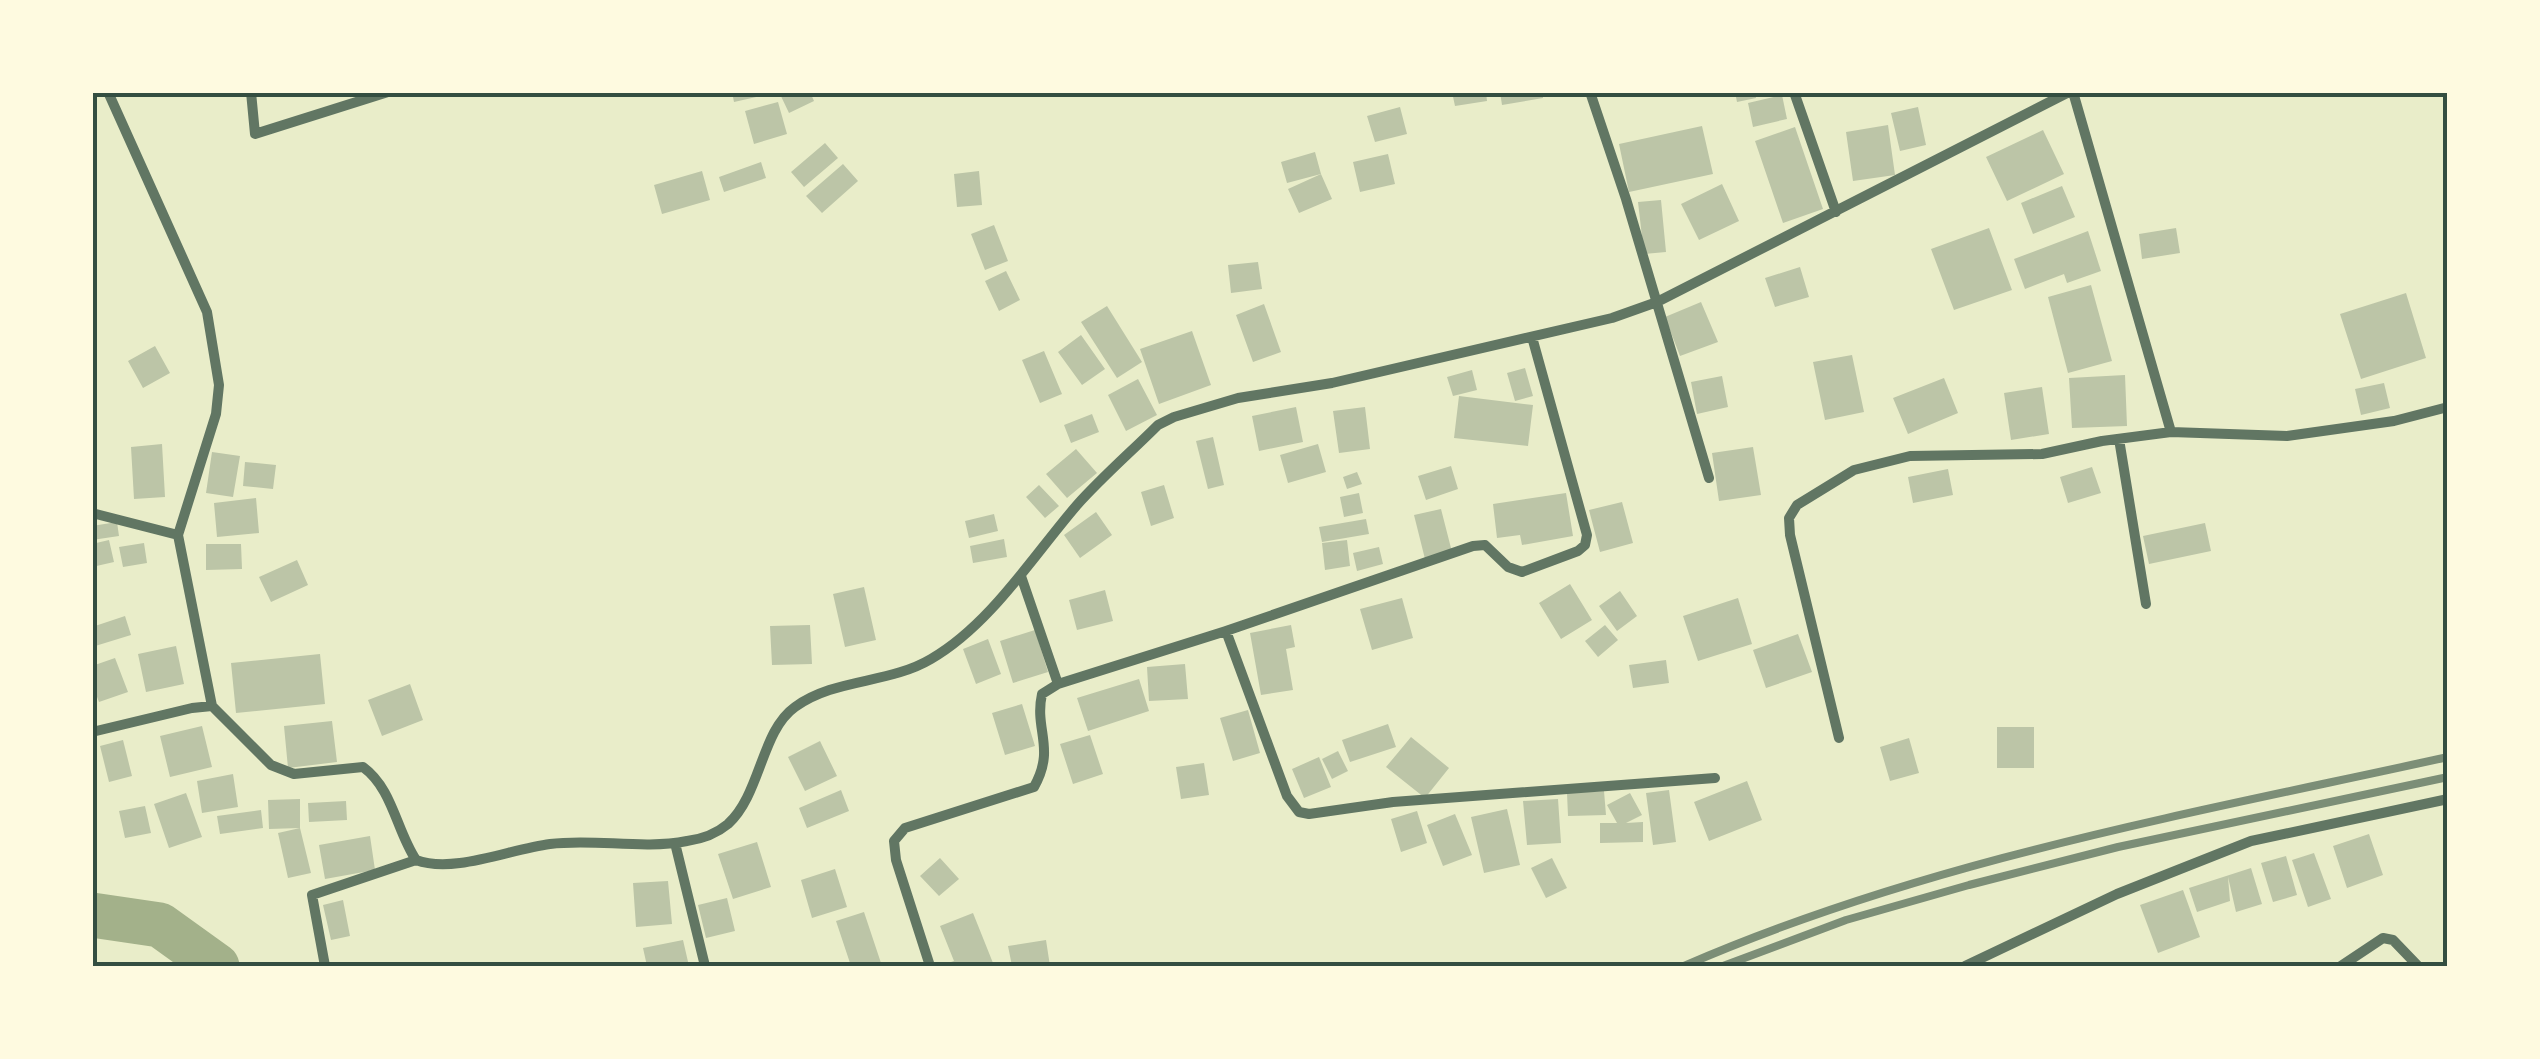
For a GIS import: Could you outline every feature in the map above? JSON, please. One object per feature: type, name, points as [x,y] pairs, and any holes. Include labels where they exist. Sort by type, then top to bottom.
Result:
[{"type":"street","points":[[108,92],[207,312],[219,385],[216,414],[178,535],[212,706],[271,765],[283,772],[362,767],[373,774],[386,793],[416,860]]},
{"type":"street","points":[[251,92],[255,134],[388,92]]},
{"type":"street","points":[[1590,92],[1709,478]]},
{"type":"street","points":[[1794,92],[1836,212]]},
{"type":"street","points":[[325,966],[312,895],[416,860],[441,866],[551,843],[652,846],[706,837],[723,828],[740,812],[784,716],[817,694],[929,661],[954,643],[1020,576],[1078,504],[1158,425],[1238,398],[1332,382],[1577,329],[1657,302],[2071,92],[2171,432]]},
{"type":"street","points":[[930,966],[896,860],[894,840],[905,828],[1034,787],[1042,772],[1046,747],[1042,694],[1058,684],[1473,546],[1485,545],[1508,567],[1522,572],[1584,545],[1586,535],[1532,337]]},
{"type":"street","points":[[1839,738],[1789,518],[1797,505],[1854,470],[1910,456],[2042,454],[2171,432],[2287,436],[2394,421],[2448,406]]},
{"type":"street","points":[[2118,439],[2146,604]]},
{"type":"street","points":[[92,513],[178,535]]},
{"type":"street","points":[[1020,576],[1058,684]]},
{"type":"street","points":[[1226,631],[1287,796],[1299,812],[1715,778]]},
{"type":"street","points":[[92,732],[212,706]]},
{"type":"street","points":[[1965,966],[2116,894],[2250,841],[2448,798]]},
{"type":"street","points":[[675,843],[705,966]]},
{"type":"street","points":[[2341,966],[2383,938],[2393,940],[2418,966]]},
{"type":"building","points":[[732,92],[769,92],[769,94],[734,102]]},
{"type":"building","points":[[779,92],[810,92],[814,101],[789,113]]},
{"type":"building","points":[[1452,92],[1486,92],[1487,101],[1455,106]]},
{"type":"building","points":[[1500,92],[1543,92],[1543,98],[1502,105]]},
{"type":"building","points":[[1735,92],[1755,92],[1756,98],[1737,102]]},
{"type":"building","points":[[1782,95],[1787,119],[1753,127],[1748,103]]},
{"type":"building","points":[[778,102],[787,134],[754,144],[745,111]]},
{"type":"building","points":[[1400,107],[1407,134],[1375,142],[1367,116]]},
{"type":"building","points":[[1918,107],[1926,145],[1900,151],[1891,113]]},
{"type":"building","points":[[1888,125],[1895,175],[1853,181],[1846,132]]},
{"type":"building","points":[[1702,126],[1713,174],[1629,192],[1619,144]]},
{"type":"building","points":[[1795,127],[1823,209],[1783,223],[1755,141]]},
{"type":"building","points":[[2043,130],[2064,174],[2007,201],[1986,157]]},
{"type":"building","points":[[825,143],[838,158],[804,187],[791,172]]},
{"type":"building","points":[[1315,152],[1321,174],[1287,183],[1281,162]]},
{"type":"building","points":[[1388,154],[1395,184],[1360,192],[1353,162]]},
{"type":"building","points":[[761,162],[766,178],[724,192],[719,177]]},
{"type":"building","points":[[843,164],[858,181],[822,213],[806,196]]},
{"type":"building","points":[[702,171],[710,200],[662,214],[654,185]]},
{"type":"building","points":[[979,171],[982,205],[957,207],[954,174]]},
{"type":"building","points":[[1321,174],[1332,199],[1299,213],[1288,189]]},
{"type":"building","points":[[1722,184],[1739,221],[1699,240],[1681,204]]},
{"type":"building","points":[[2062,186],[2075,217],[2033,234],[2021,203]]},
{"type":"building","points":[[1661,200],[1666,252],[1644,254],[1638,202]]},
{"type":"building","points":[[994,225],[1008,261],[985,270],[971,234]]},
{"type":"building","points":[[1989,228],[2012,290],[1954,310],[1931,249]]},
{"type":"building","points":[[2176,228],[2180,253],[2142,259],[2139,234]]},
{"type":"building","points":[[2088,231],[2101,271],[2067,283],[2064,274],[2025,289],[2014,259]]},
{"type":"building","points":[[1258,262],[1262,289],[1231,293],[1228,265]]},
{"type":"building","points":[[1800,267],[1809,297],[1775,307],[1765,278]]},
{"type":"building","points":[[1006,271],[1020,300],[999,311],[985,281]]},
{"type":"building","points":[[2091,285],[2112,361],[2068,373],[2048,297]]},
{"type":"building","points":[[2406,293],[2426,358],[2361,379],[2340,314]]},
{"type":"building","points":[[1701,302],[1718,342],[1680,356],[1665,317]]},
{"type":"building","points":[[1264,304],[1281,352],[1253,362],[1236,315]]},
{"type":"building","points":[[1107,306],[1142,362],[1117,378],[1081,322]]},
{"type":"building","points":[[1192,331],[1211,385],[1159,404],[1140,349]]},
{"type":"building","points":[[1081,335],[1105,369],[1082,385],[1058,352]]},
{"type":"building","points":[[155,346],[170,373],[143,388],[128,361]]},
{"type":"building","points":[[1044,351],[1062,394],[1040,403],[1022,360]]},
{"type":"building","points":[[1852,355],[1864,412],[1825,420],[1813,362]]},
{"type":"building","points":[[1525,368],[1533,396],[1515,401],[1507,373]]},
{"type":"building","points":[[1472,370],[1477,390],[1453,396],[1447,377]]},
{"type":"building","points":[[2125,375],[2127,426],[2072,428],[2069,378]]},
{"type":"building","points":[[1722,376],[1728,407],[1697,414],[1691,382]]},
{"type":"building","points":[[1944,378],[1958,413],[1908,434],[1893,398]]},
{"type":"building","points":[[1138,379],[1157,415],[1126,431],[1108,395]]},
{"type":"building","points":[[2384,383],[2390,408],[2361,415],[2355,389]]},
{"type":"building","points":[[2042,387],[2049,434],[2011,440],[2004,393]]},
{"type":"building","points":[[1459,396],[1533,405],[1528,446],[1454,438]]},
{"type":"building","points":[[1296,407],[1303,442],[1259,451],[1252,416]]},
{"type":"building","points":[[1365,407],[1370,449],[1339,453],[1333,411]]},
{"type":"building","points":[[1092,414],[1099,432],[1071,443],[1064,425]]},
{"type":"building","points":[[1213,437],[1224,485],[1208,489],[1196,441]]},
{"type":"building","points":[[162,444],[165,497],[134,499],[131,447]]},
{"type":"building","points":[[1318,444],[1326,472],[1288,483],[1280,455]]},
{"type":"building","points":[[1753,447],[1761,495],[1719,501],[1712,453]]},
{"type":"building","points":[[1076,449],[1097,473],[1067,498],[1046,474]]},
{"type":"building","points":[[212,452],[240,456],[233,497],[206,493]]},
{"type":"building","points":[[245,462],[276,465],[273,489],[243,486]]},
{"type":"building","points":[[1451,466],[1458,489],[1426,500],[1418,476]]},
{"type":"building","points":[[2092,467],[2101,493],[2068,503],[2060,477]]},
{"type":"building","points":[[1948,469],[1953,495],[1913,503],[1908,477]]},
{"type":"building","points":[[1357,472],[1362,484],[1347,489],[1343,477]]},
{"type":"building","points":[[1039,485],[1059,506],[1045,518],[1026,497]]},
{"type":"building","points":[[1164,485],[1174,518],[1151,526],[1141,492]]},
{"type":"building","points":[[1359,493],[1363,513],[1344,517],[1340,497]]},
{"type":"building","points":[[1566,493],[1573,536],[1522,545],[1520,535],[1497,538],[1493,504]]},
{"type":"building","points":[[256,498],[259,533],[217,537],[214,503]]},
{"type":"building","points":[[1622,502],[1633,543],[1600,552],[1589,510]]},
{"type":"building","points":[[1441,509],[1452,552],[1425,559],[1414,515]]},
{"type":"building","points":[[1096,512],[1112,535],[1080,558],[1064,535]]},
{"type":"building","points":[[994,514],[998,531],[969,538],[965,521]]},
{"type":"building","points":[[1366,519],[1369,534],[1322,542],[1319,527]]},
{"type":"building","points":[[117,522],[119,536],[92,540],[92,526]]},
{"type":"building","points":[[2205,523],[2211,551],[2149,564],[2143,536]]},
{"type":"building","points":[[1004,539],[1007,557],[973,563],[970,546]]},
{"type":"building","points":[[109,540],[114,562],[92,567],[92,544]]},
{"type":"building","points":[[1347,540],[1350,566],[1325,570],[1322,543]]},
{"type":"building","points":[[144,543],[147,563],[123,567],[119,547]]},
{"type":"building","points":[[206,544],[241,544],[242,569],[206,570]]},
{"type":"building","points":[[1379,547],[1383,564],[1357,571],[1353,553]]},
{"type":"building","points":[[297,560],[308,585],[271,602],[259,577]]},
{"type":"building","points":[[1570,584],[1592,620],[1561,639],[1539,603]]},
{"type":"building","points":[[864,587],[876,640],[845,647],[833,594]]},
{"type":"building","points":[[1105,590],[1113,621],[1077,630],[1069,600]]},
{"type":"building","points":[[1620,591],[1637,616],[1617,631],[1599,606]]},
{"type":"building","points":[[1402,598],[1413,638],[1372,650],[1360,609]]},
{"type":"building","points":[[1738,598],[1752,644],[1698,661],[1683,616]]},
{"type":"building","points":[[125,616],[131,635],[92,647],[92,627]]},
{"type":"building","points":[[810,625],[812,664],[772,665],[770,626]]},
{"type":"building","points":[[1291,625],[1295,647],[1286,649],[1293,690],[1261,695],[1250,633]]},
{"type":"building","points":[[1605,625],[1618,640],[1598,657],[1585,641]]},
{"type":"building","points":[[1035,630],[1048,672],[1013,683],[1000,641]]},
{"type":"building","points":[[1798,634],[1812,672],[1766,688],[1753,650]]},
{"type":"building","points":[[988,639],[1001,674],[976,684],[963,649]]},
{"type":"building","points":[[176,646],[184,684],[146,692],[138,654]]},
{"type":"building","points":[[320,654],[325,704],[236,713],[231,663]]},
{"type":"building","points":[[115,658],[128,692],[99,702],[92,684],[92,666]]},
{"type":"building","points":[[1666,660],[1669,683],[1633,688],[1629,665]]},
{"type":"building","points":[[1185,664],[1188,699],[1149,701],[1147,667]]},
{"type":"building","points":[[1139,679],[1149,711],[1088,731],[1077,698]]},
{"type":"building","points":[[410,684],[423,720],[382,736],[368,700]]},
{"type":"building","points":[[1022,704],[1035,746],[1005,755],[992,713]]},
{"type":"building","points":[[1248,710],[1260,753],[1233,761],[1220,718]]},
{"type":"building","points":[[332,721],[337,762],[288,768],[284,726]]},
{"type":"building","points":[[1388,724],[1396,747],[1350,762],[1342,740]]},
{"type":"building","points":[[202,726],[212,767],[170,777],[160,736]]},
{"type":"building","points":[[1997,727],[2034,727],[2034,768],[1997,768]]},
{"type":"building","points":[[1090,735],[1103,774],[1073,784],[1060,744]]},
{"type":"building","points":[[1411,737],[1449,768],[1425,798],[1386,767]]},
{"type":"building","points":[[1909,738],[1919,773],[1890,781],[1880,747]]},
{"type":"building","points":[[123,740],[132,776],[109,782],[100,746]]},
{"type":"building","points":[[820,741],[837,776],[805,791],[788,757]]},
{"type":"building","points":[[1338,751],[1348,771],[1332,779],[1322,759]]},
{"type":"building","points":[[1319,757],[1331,787],[1304,798],[1292,769]]},
{"type":"building","points":[[1204,763],[1209,795],[1181,799],[1176,767]]},
{"type":"building","points":[[233,774],[238,807],[202,813],[197,781]]},
{"type":"building","points":[[1747,781],[1762,820],[1709,841],[1694,802]]},
{"type":"building","points":[[841,790],[849,811],[807,828],[799,808]]},
{"type":"building","points":[[1669,790],[1676,842],[1653,845],[1646,793]]},
{"type":"building","points":[[1604,791],[1606,815],[1568,816],[1567,793]]},
{"type":"building","points":[[186,793],[202,837],[169,848],[154,804]]},
{"type":"building","points":[[1630,793],[1642,815],[1626,823],[1643,822],[1643,842],[1600,843],[1600,823],[1617,823],[1607,805]]},
{"type":"building","points":[[300,799],[300,828],[269,829],[268,800]]},
{"type":"building","points":[[1558,799],[1561,843],[1527,845],[1523,801]]},
{"type":"building","points":[[346,801],[347,820],[309,822],[308,803]]},
{"type":"building","points":[[145,806],[151,833],[125,838],[119,811]]},
{"type":"building","points":[[1507,809],[1520,865],[1484,873],[1471,817]]},
{"type":"building","points":[[261,810],[263,828],[220,834],[217,816]]},
{"type":"building","points":[[1417,811],[1427,843],[1401,852],[1391,819]]},
{"type":"building","points":[[1455,814],[1472,855],[1443,866],[1427,825]]},
{"type":"building","points":[[300,828],[311,873],[288,878],[278,833]]},
{"type":"building","points":[[2369,834],[2383,875],[2347,888],[2333,846]]},
{"type":"building","points":[[370,836],[375,870],[325,879],[319,845]]},
{"type":"building","points":[[757,842],[771,887],[733,899],[718,854]]},
{"type":"building","points":[[2314,853],[2331,899],[2308,907],[2292,860]]},
{"type":"building","points":[[2286,856],[2297,895],[2273,902],[2261,863]]},
{"type":"building","points":[[940,858],[959,879],[939,896],[920,876]]},
{"type":"building","points":[[1552,858],[1567,888],[1546,898],[1531,868]]},
{"type":"building","points":[[2251,868],[2262,904],[2236,912],[2228,877],[2230,901],[2197,912],[2189,888]]},
{"type":"building","points":[[835,869],[847,907],[812,918],[801,880]]},
{"type":"building","points":[[668,881],[672,924],[636,927],[633,883]]},
{"type":"building","points":[[2183,890],[2200,937],[2158,953],[2140,905]]},
{"type":"building","points":[[727,898],[735,931],[706,938],[698,905]]},
{"type":"building","points":[[343,900],[350,936],[331,940],[323,905]]},
{"type":"building","points":[[864,912],[882,966],[851,966],[836,921]]},
{"type":"building","points":[[973,913],[993,963],[949,966],[954,961],[940,926]]},
{"type":"building","points":[[683,940],[689,966],[647,966],[643,948]]},
{"type":"building","points":[[1046,940],[1050,966],[1012,966],[1008,946]]},
{"type":"waterway","points":[[92,915],[160,925],[217,966]]},
{"type":"railway","points":[[1684,966],[1776,929],[1965,868],[2157,820],[2448,757]]},
{"type":"railway","points":[[1723,966],[1846,920],[1969,885],[2118,847],[2448,777]]}]
